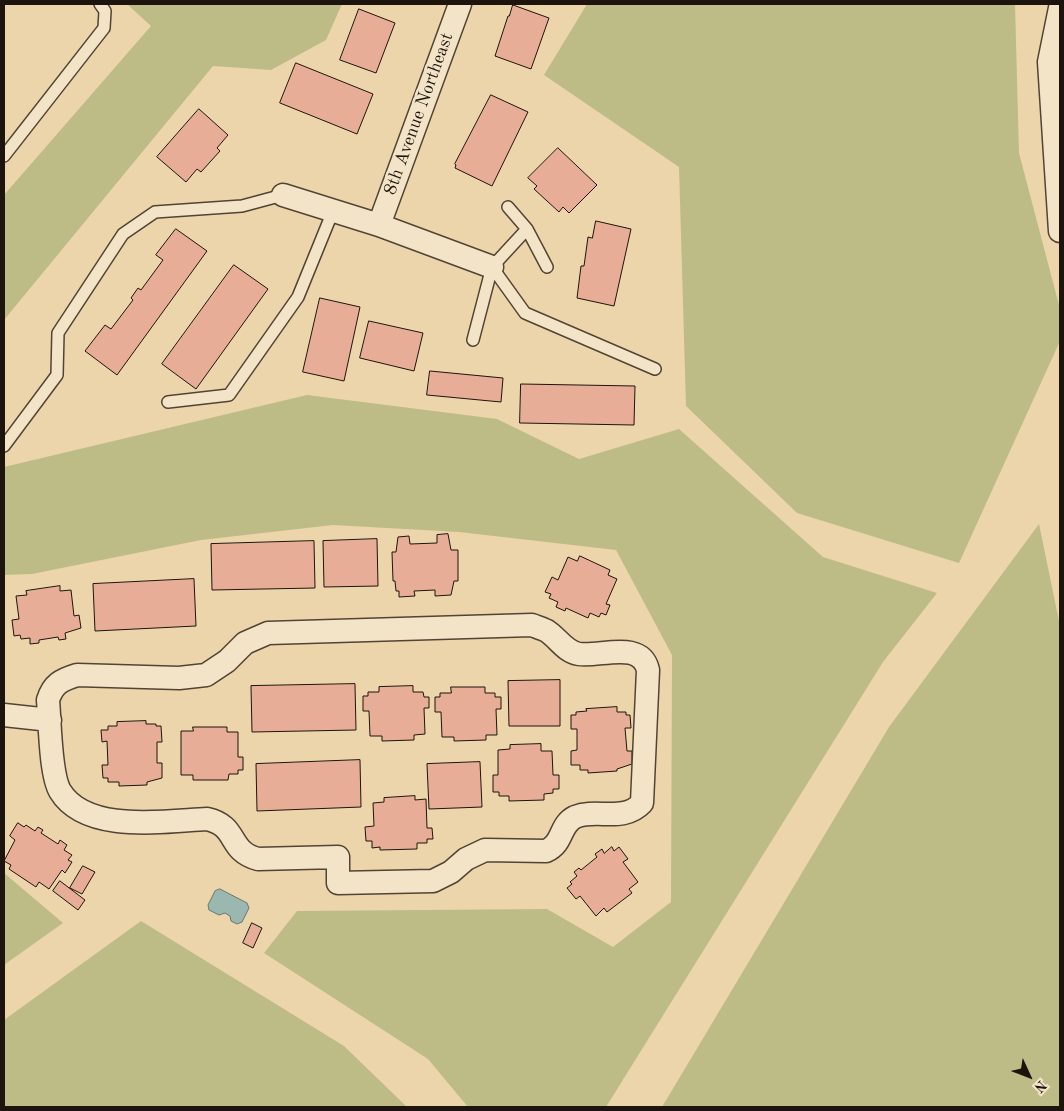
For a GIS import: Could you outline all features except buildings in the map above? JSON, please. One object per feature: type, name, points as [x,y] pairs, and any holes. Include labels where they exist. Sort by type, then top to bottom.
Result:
[{"type":"street","name":"8th Avenue Northeast","points":[[379,225],[460,4]]},
{"type":"street","points":[[1060,8],[1049,62],[1057,136],[1060,231]]},
{"type":"street","points":[[283,195],[379,225],[492,267]]},
{"type":"street","points":[[532,625],[548,632],[562,645],[578,654],[630,653],[640,655],[646,662],[648,670],[644,792],[642,803],[635,810],[625,813],[577,816],[568,822],[555,847],[546,851],[485,850],[466,859],[451,872],[433,881],[338,883],[338,857],[258,858],[246,856],[236,847],[228,828],[220,822],[207,819],[124,823],[97,817],[69,801],[60,791],[55,778],[50,720],[48,700],[52,689],[61,680],[76,675],[179,678],[206,674],[227,661],[246,643],[268,633],[532,625]]},
{"type":"street","points":[[4,715],[50,720]]},
{"type":"lane","points":[[4,156],[104,28],[106,11],[100,4]]},
{"type":"lane","points":[[4,446],[57,375],[58,333],[123,234],[155,212],[242,206],[283,195]]},
{"type":"lane","points":[[508,207],[527,228],[547,267]]},
{"type":"lane","points":[[168,402],[229,395],[298,297],[333,211]]},
{"type":"lane","points":[[473,340],[492,267],[527,228]]},
{"type":"lane","points":[[492,267],[525,314],[655,369]]},
{"type":"shaded area","points":[[127,4],[342,4],[326,40],[271,70],[213,66],[4,320],[4,195],[151,26]]},
{"type":"shaded area","points":[[587,4],[1015,4],[1019,153],[1060,309],[1060,341],[959,563],[797,513],[686,406],[679,167],[544,75]]},
{"type":"shaded area","points":[[307,395],[497,419],[579,459],[679,429],[823,557],[937,593],[883,662],[606,1107],[468,1107],[428,1059],[264,953],[297,911],[547,909],[613,947],[671,902],[672,655],[616,550],[459,532],[333,525],[201,540],[32,574],[4,575],[4,467]]},
{"type":"shaded area","points":[[1039,524],[1060,626],[1060,1107],[662,1107],[889,727]]},
{"type":"shaded area","points":[[4,873],[63,923],[4,965]]},
{"type":"shaded area","points":[[141,921],[344,1046],[407,1107],[4,1107],[4,1020]]},
{"type":"water","points":[[220,889],[247,903],[249,908],[242,922],[237,924],[231,921],[230,916],[225,913],[219,915],[209,910],[208,905],[215,891]]}]
